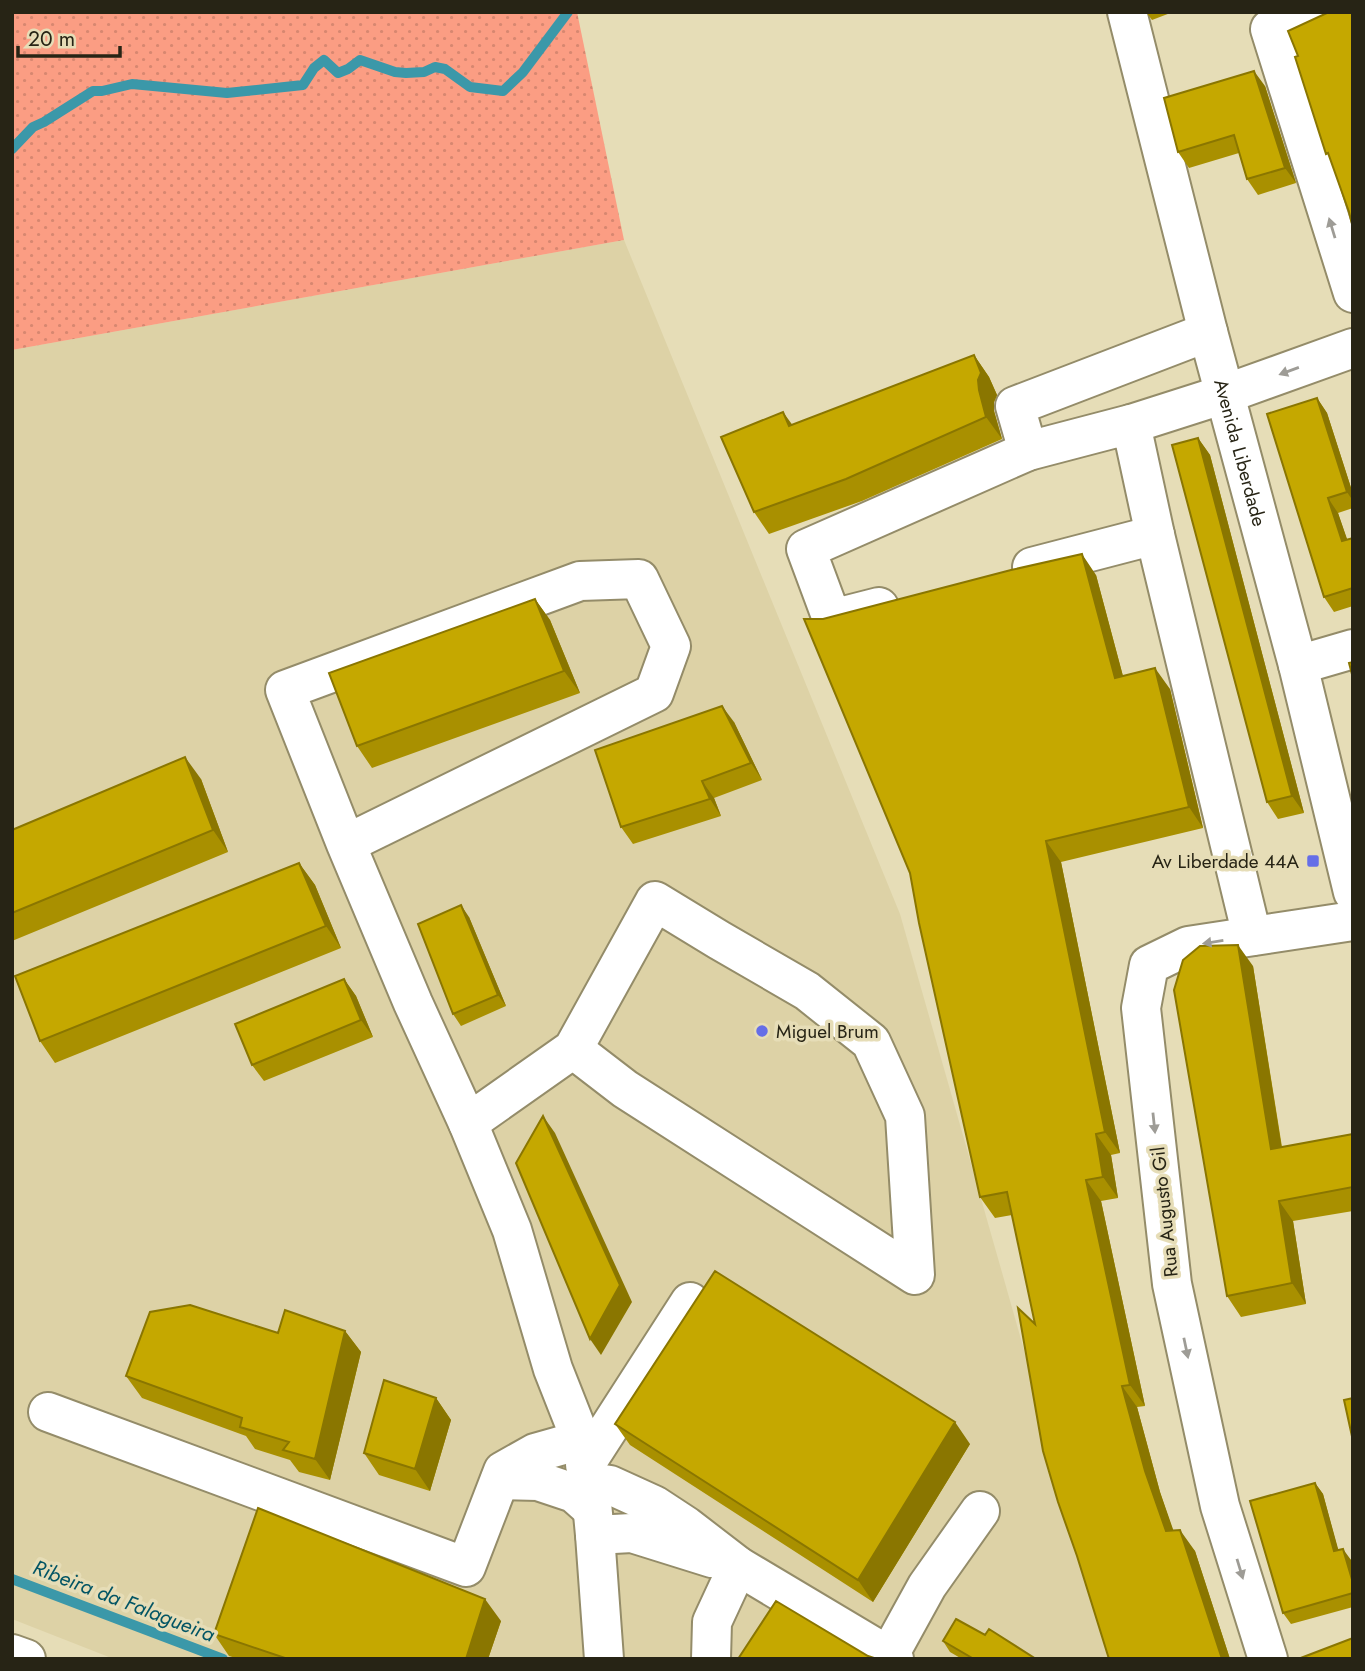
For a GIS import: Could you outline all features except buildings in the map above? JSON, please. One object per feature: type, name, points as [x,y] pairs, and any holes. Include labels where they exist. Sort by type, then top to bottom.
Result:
[{"type":"street","name":"Avenida Liberdade","points":[[1127,12],[1208,332],[1298,665],[1353,892]]},
{"type":"street","points":[[1311,12],[1270,29],[1353,293]]},
{"type":"street","points":[[1028,451],[1015,406],[1208,332]]},
{"type":"street","points":[[913,598],[832,619],[806,549],[1028,451],[1131,424],[1353,348]]},
{"type":"street","points":[[1131,424],[1155,535],[1252,936]]},
{"type":"street","points":[[993,577],[1155,535]]},
{"type":"street","points":[[346,844],[654,693],[671,646],[639,579],[580,581],[285,690],[346,844],[512,1230],[589,1486],[604,1659]]},
{"type":"street","points":[[1298,665],[1353,649]]},
{"type":"street","points":[[468,1123],[573,1049],[655,901],[807,991],[871,1042],[905,1116],[915,1275],[625,1089],[573,1049]]},
{"type":"street","name":"Rua Augusto Gil","points":[[1268,1659],[1220,1506],[1172,1284],[1141,1008],[1149,965],[1188,946],[1353,921]]},
{"type":"street","points":[[589,1486],[690,1302]]},
{"type":"street","points":[[48,1412],[466,1567],[503,1471],[535,1453],[589,1486],[632,1533],[738,1566]]},
{"type":"street","points":[[500,1480],[538,1481],[574,1493],[589,1486],[610,1485],[654,1505],[738,1566],[891,1657],[927,1586],[980,1511]]},
{"type":"street","points":[[711,1659],[712,1622],[738,1566]]},
{"type":"street","points":[[12,1654],[26,1659]]},
{"type":"shaded area","points":[[12,12],[577,12],[624,240],[12,350]]},
{"type":"shaded area","points":[[624,240],[900,914],[1112,1659],[114,1659],[12,1619],[12,350]]},
{"type":"waterway","name":"Ribeira da Falagueira","points":[[12,149],[33,127],[93,91],[132,84],[227,93],[303,85],[314,68],[324,60],[338,73],[360,60],[395,72],[424,72],[435,67],[445,69],[470,87],[503,91],[523,72],[568,12]]},
{"type":"waterway","name":"Ribeira da Falagueira","points":[[12,1579],[223,1659]]},
{"type":"place","name":"Av Liberdade 44A","points":[[1313,861]]},
{"type":"place","name":"Miguel Brum","points":[[762,1031]]}]
